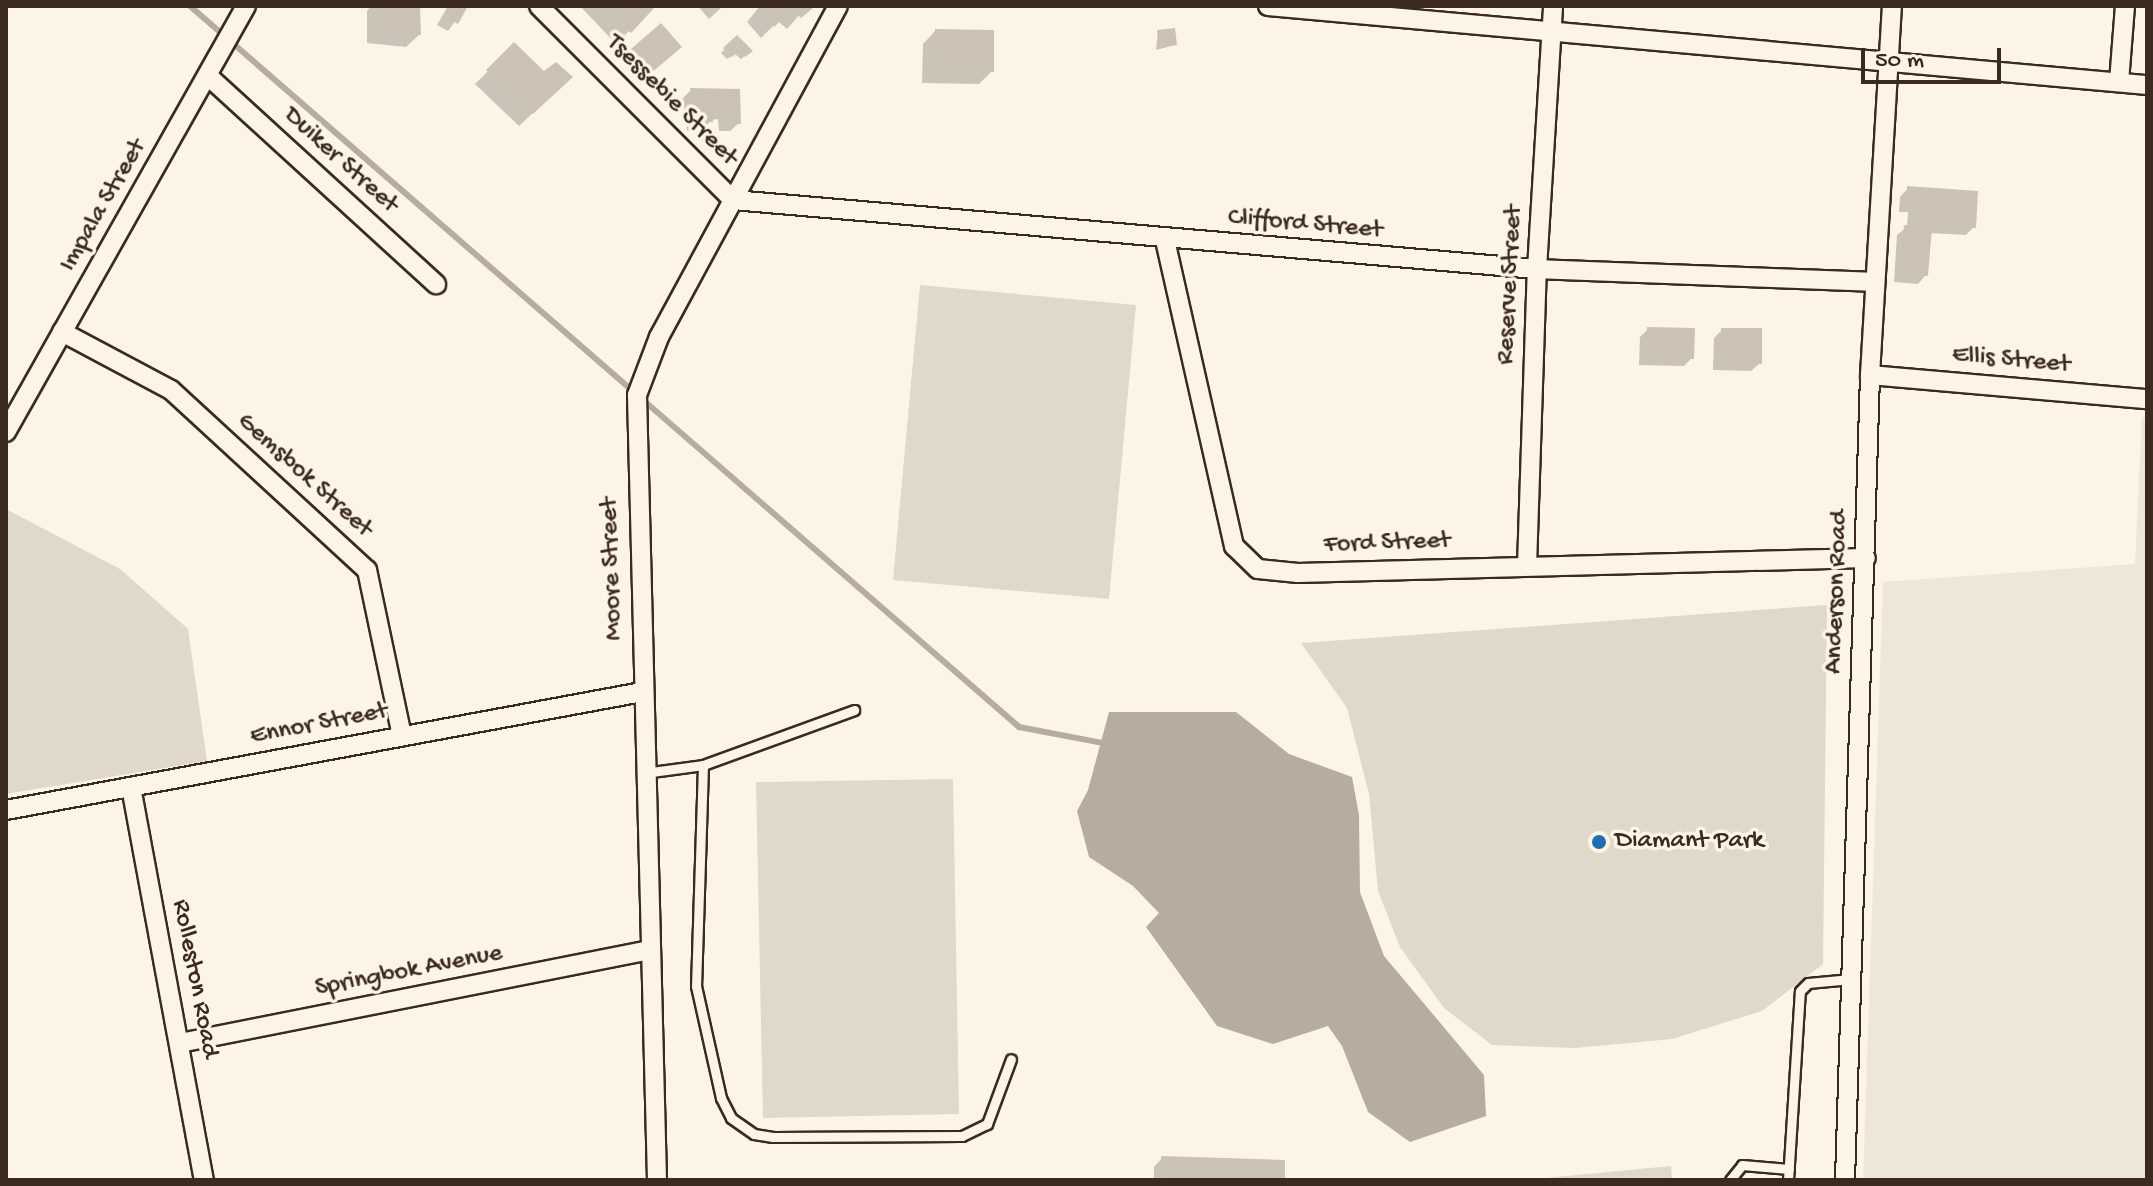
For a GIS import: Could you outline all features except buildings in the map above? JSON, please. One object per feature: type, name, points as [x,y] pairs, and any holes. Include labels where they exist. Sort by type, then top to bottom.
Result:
[{"type":"street","name":"Impala Street","points":[[6,432],[246,6]]},
{"type":"street","name":"Tsessebie Street","points":[[539,6],[733,200]]},
{"type":"street","name":"Moore Street","points":[[657,1180],[648,950],[637,395],[659,337],[838,6]]},
{"type":"street","points":[[1268,6],[2147,85]]},
{"type":"street","name":"Reserve Street","points":[[1527,566],[1537,269],[1553,6]]},
{"type":"street","name":"Anderson Road","points":[[1845,1180],[1870,375],[1892,6]]},
{"type":"street","points":[[2119,82],[2125,6]]},
{"type":"street","name":"Duiker Street","points":[[208,76],[436,284]]},
{"type":"street","name":"Clifford Street","points":[[733,200],[1165,240],[1537,269],[1875,282]]},
{"type":"street","name":"Ford Street","points":[[1165,240],[1234,546],[1243,559],[1258,569],[1298,573],[1866,558]]},
{"type":"street","name":"Gemsbok Street","points":[[62,332],[171,390],[367,570],[402,736]]},
{"type":"street","name":"Ellis Street","points":[[1870,375],[2147,399]]},
{"type":"street","name":"Ennor Street","points":[[6,810],[642,692]]},
{"type":"street","name":"Rolleston Road","points":[[131,787],[204,1180]]},
{"type":"street","name":"Springbok Avenue","points":[[180,1043],[648,950]]},
{"type":"lane","points":[[644,773],[703,765],[854,710]]},
{"type":"lane","points":[[703,765],[696,986],[721,1098],[731,1118],[754,1134],[773,1137],[962,1136],[987,1124],[1011,1059]]},
{"type":"lane","points":[[1730,1180],[1742,1165],[1788,1174],[1800,991],[1808,983],[1851,979]]},
{"type":"shaded area","points":[[920,285],[1136,305],[1109,599],[893,580]]},
{"type":"shaded area","points":[[2142,417],[2147,417],[2147,1180],[1863,1180],[1883,582],[2135,564]]},
{"type":"shaded area","points":[[6,509],[120,569],[188,629],[207,761],[6,794]]},
{"type":"shaded area","name":"Diamant Park","points":[[1827,605],[1823,964],[1762,1011],[1672,1039],[1575,1048],[1492,1045],[1444,1008],[1400,947],[1378,891],[1369,794],[1347,708],[1301,643]]},
{"type":"shaded area","points":[[1109,712],[1236,712],[1289,754],[1352,777],[1359,815],[1360,892],[1384,956],[1484,1075],[1486,1116],[1410,1142],[1368,1112],[1342,1046],[1328,1026],[1273,1044],[1217,1026],[1146,927],[1159,913],[1133,886],[1089,857],[1077,811],[1088,790]]},
{"type":"shaded area","points":[[953,779],[959,1114],[763,1118],[756,782]]},
{"type":"shaded area","points":[[1671,1166],[1672,1180],[1525,1180]]},
{"type":"waterway","points":[[190,6],[1019,727],[1103,743]]},
{"type":"place","name":"Diamant Park","points":[[1599,842]]}]
